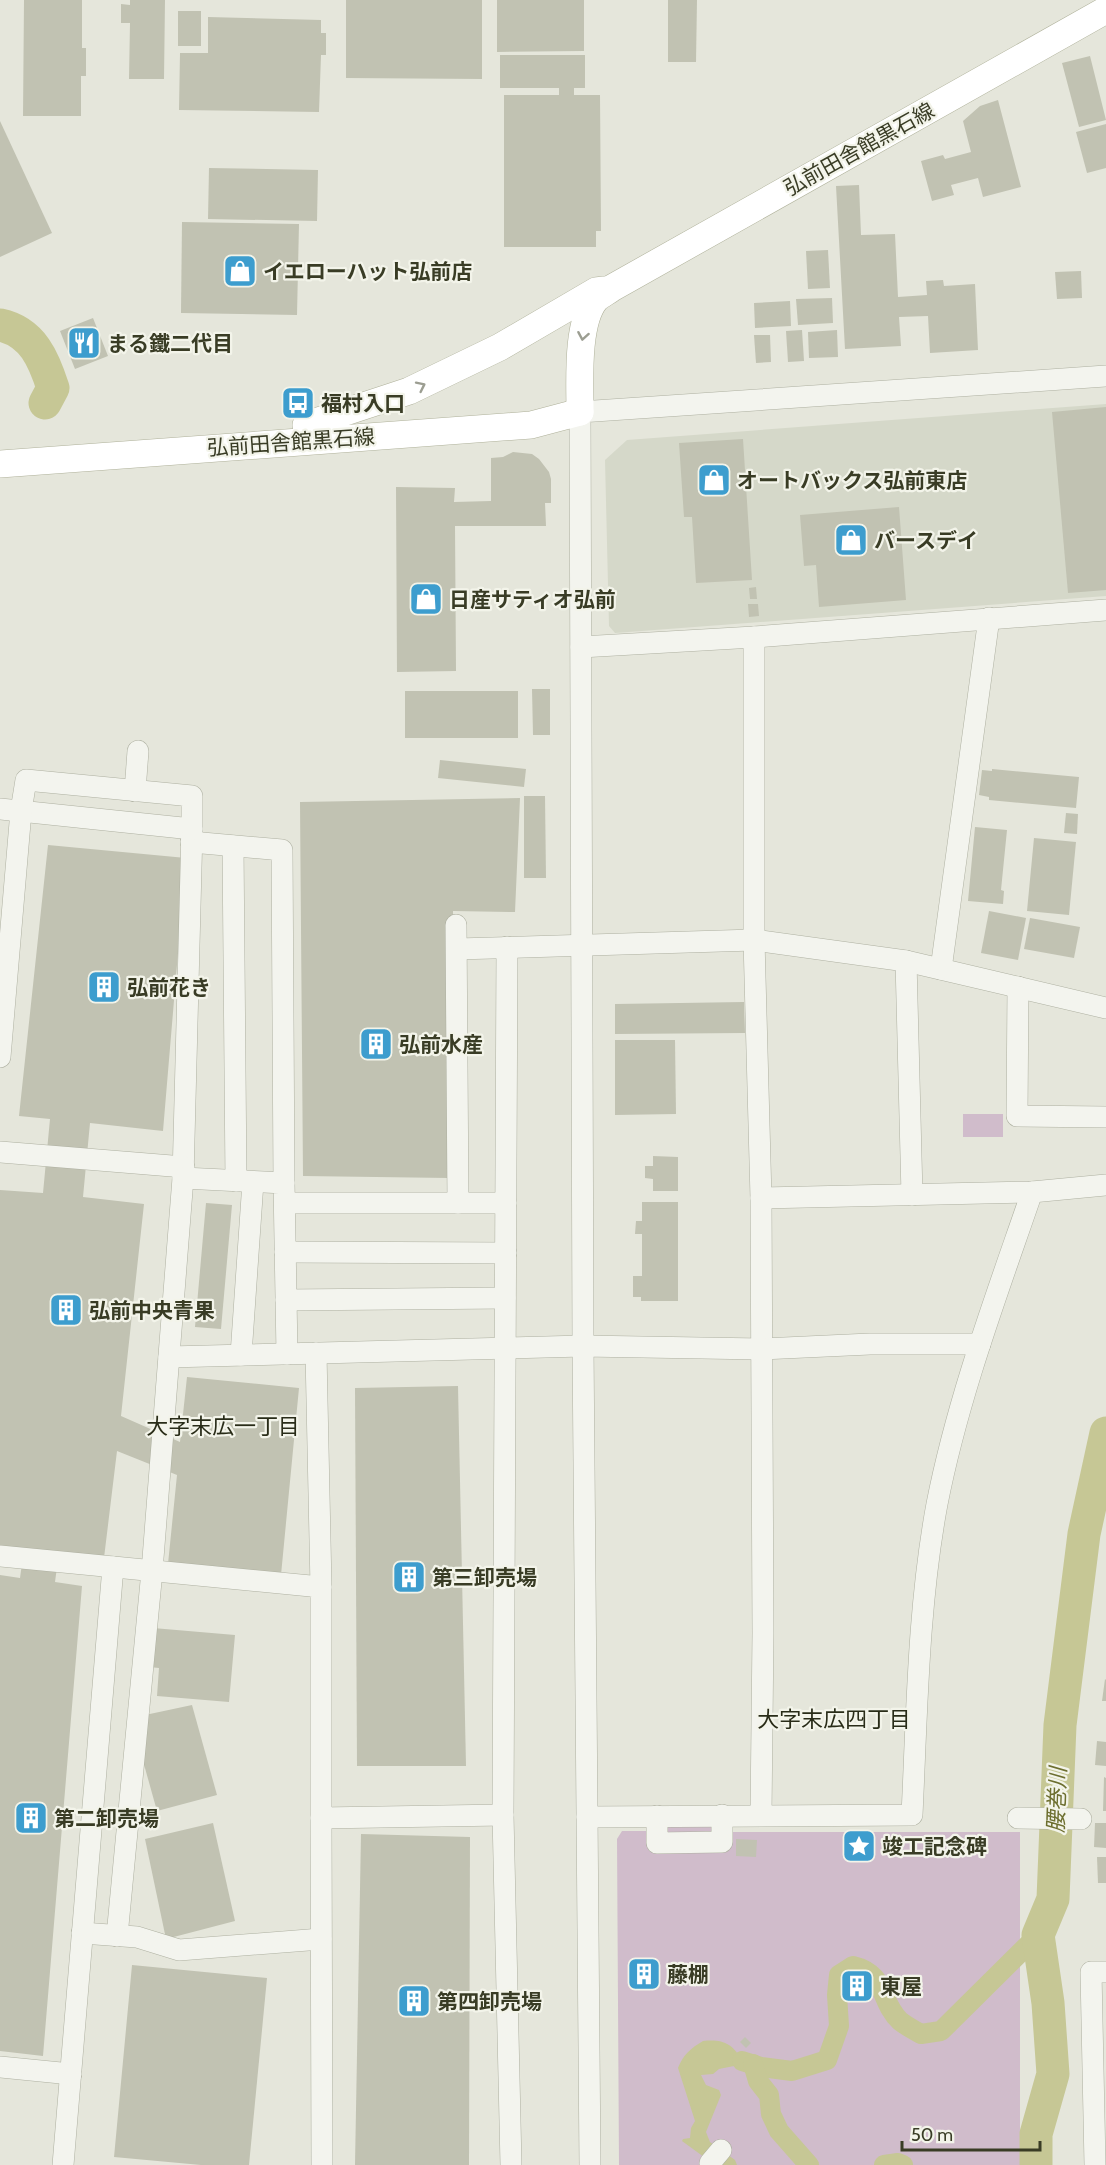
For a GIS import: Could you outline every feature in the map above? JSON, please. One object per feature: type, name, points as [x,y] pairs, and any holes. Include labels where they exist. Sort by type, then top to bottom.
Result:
[{"type":"main road","name":"弘前田舎館黒石線","points":[[580,412],[582,338],[588,315],[596,300],[612,288],[1106,10]]},
{"type":"main road","name":"弘前田舎館黒石線","points":[[306,425],[410,391],[500,346],[596,291],[612,288]]},
{"type":"main road","name":"弘前田舎館黒石線","points":[[0,446],[531,409],[580,412]]},
{"type":"main road","name":"弘前田舎館黒石線","points":[[0,464],[531,425],[580,412]]},
{"type":"street","points":[[590,2165],[583,1346],[580,412],[1106,376]]},
{"type":"street","points":[[581,647],[754,637],[1106,610]]},
{"type":"street","points":[[941,969],[989,618]]},
{"type":"street","points":[[754,637],[754,940],[761,1198],[764,1634],[762,1815]]},
{"type":"street","points":[[135,791],[138,751]]},
{"type":"street","points":[[0,1057],[21,811],[26,780],[192,796],[183,1172],[152,1571],[117,1936]]},
{"type":"street","points":[[0,809],[191,836],[233,846],[282,850],[287,1354]]},
{"type":"street","points":[[233,846],[245,1181],[241,1355]]},
{"type":"street","points":[[456,925],[458,1203]]},
{"type":"street","points":[[457,949],[754,940],[906,961],[1106,1008]]},
{"type":"street","points":[[507,947],[503,1815],[511,2165]]},
{"type":"street","points":[[906,961],[912,1195]]},
{"type":"street","points":[[1018,987],[1017,1116],[1106,1117]]},
{"type":"street","points":[[0,1152],[183,1172],[245,1181],[284,1193],[458,1203],[506,1203]]},
{"type":"street","points":[[761,1198],[1032,1192],[1106,1185]]},
{"type":"street","points":[[587,1817],[912,1815],[922,1624],[937,1505],[955,1429],[980,1344],[1032,1192]]},
{"type":"street","points":[[285,1252],[506,1253]]},
{"type":"street","points":[[286,1300],[505,1298]]},
{"type":"street","points":[[169,1357],[583,1346],[761,1349],[870,1344],[980,1344]]},
{"type":"street","points":[[316,1353],[321,1587],[322,2165]]},
{"type":"street","points":[[0,1556],[321,1587]]},
{"type":"street","points":[[63,2165],[113,1567]]},
{"type":"street","points":[[321,1818],[503,1815]]},
{"type":"street","points":[[1018,1818],[1081,1819]]},
{"type":"street","points":[[82,1933],[137,1937],[179,1950],[321,1938]]},
{"type":"street","points":[[1095,2165],[1091,1972],[1106,1972]]},
{"type":"street","points":[[0,2067],[71,2074]]},
{"type":"shaded area","points":[[1106,404],[1106,596],[615,633],[609,626],[605,460],[627,440]]},
{"type":"shaded area","points":[[963,1114],[1003,1114],[1003,1137],[963,1137]]},
{"type":"shaded area","points":[[712,1824],[713,1832],[1020,1832],[1020,2165],[619,2165],[617,1839],[622,1831],[661,1831],[662,1825]]},
{"type":"shaded area","points":[[703,2041],[716,2041],[731,2046],[742,2061],[734,2066],[719,2069],[713,2074],[701,2075],[706,2085],[719,2090],[721,2095],[706,2132],[710,2142],[735,2160],[737,2165],[715,2165],[682,2141],[690,2138],[691,2128],[695,2121],[678,2068],[688,2052]]},
{"type":"building","points":[[24,0],[82,0],[82,48],[86,48],[86,76],[81,76],[81,116],[23,116]]},
{"type":"building","points":[[130,0],[165,0],[164,79],[129,79],[130,23],[121,23],[121,4],[130,5]]},
{"type":"building","points":[[346,0],[482,0],[482,79],[346,78]]},
{"type":"building","points":[[497,0],[584,0],[584,51],[497,52]]},
{"type":"building","points":[[668,0],[697,0],[696,62],[668,62]]},
{"type":"building","points":[[178,11],[201,11],[201,46],[178,46]]},
{"type":"building","points":[[208,17],[321,20],[321,33],[326,33],[326,55],[321,55],[319,112],[179,110],[180,53],[208,53]]},
{"type":"building","points":[[500,55],[585,55],[585,88],[574,88],[574,95],[600,95],[601,231],[596,231],[596,247],[504,247],[504,95],[559,95],[559,88],[500,88]]},
{"type":"building","points":[[1090,56],[1106,120],[1079,127],[1062,63]]},
{"type":"building","points":[[998,100],[1021,187],[983,197],[978,178],[951,185],[954,195],[932,201],[921,161],[943,155],[945,159],[971,152],[963,121],[980,106]]},
{"type":"building","points":[[0,121],[52,233],[0,257]]},
{"type":"building","points":[[1106,124],[1106,168],[1087,173],[1076,132]]},
{"type":"building","points":[[209,168],[318,170],[317,221],[208,219]]},
{"type":"building","points":[[859,185],[861,235],[895,234],[898,297],[927,295],[926,281],[943,280],[944,286],[975,284],[978,350],[930,353],[928,316],[899,317],[901,346],[845,349],[836,186]]},
{"type":"building","points":[[182,222],[299,224],[297,315],[181,313]]},
{"type":"building","points":[[828,250],[830,288],[808,289],[806,251]]},
{"type":"building","points":[[1081,271],[1082,298],[1057,299],[1055,272]]},
{"type":"building","points":[[832,298],[833,323],[798,325],[796,299]]},
{"type":"building","points":[[790,301],[791,326],[755,328],[754,303]]},
{"type":"building","name":"まる鐵二代目","points":[[93,318],[108,356],[75,369],[60,331]]},
{"type":"building","points":[[802,330],[804,361],[788,362],[786,331]]},
{"type":"building","points":[[837,330],[838,357],[809,358],[808,332]]},
{"type":"building","points":[[754,335],[770,335],[771,362],[756,363]]},
{"type":"building","points":[[1106,407],[1106,590],[1068,593],[1052,412]]},
{"type":"building","name":"オートバックス弘前東店","points":[[743,439],[752,580],[696,583],[692,517],[684,517],[679,443]]},
{"type":"building","name":"日産サティオ弘前","points":[[513,452],[532,454],[549,472],[551,503],[545,503],[546,526],[455,526],[456,671],[397,672],[396,487],[455,488],[454,502],[491,501],[491,458],[503,457]]},
{"type":"building","name":"バースデイ","points":[[899,507],[906,600],[819,607],[816,565],[804,566],[800,515]]},
{"type":"building","points":[[756,587],[757,599],[750,599],[749,588]]},
{"type":"building","points":[[748,604],[758,604],[759,616],[749,617]]},
{"type":"building","points":[[532,689],[550,689],[550,735],[533,735]]},
{"type":"building","points":[[405,691],[518,691],[518,738],[405,738]]},
{"type":"building","points":[[440,760],[526,769],[524,787],[438,778]]},
{"type":"building","points":[[992,769],[1079,777],[1076,808],[989,800],[989,797],[979,795],[982,770],[992,771]]},
{"type":"building","points":[[524,796],[545,796],[546,878],[524,878]]},
{"type":"building","name":"弘前水産","points":[[520,798],[515,912],[453,911],[449,1178],[303,1176],[300,802]]},
{"type":"building","points":[[1066,813],[1078,814],[1077,834],[1064,833]]},
{"type":"building","points":[[975,827],[1007,830],[1001,890],[1004,891],[1003,904],[968,901]]},
{"type":"building","points":[[1034,838],[1076,842],[1069,915],[1027,911]]},
{"type":"building","points":[[48,845],[186,858],[163,1131],[90,1123],[83,1197],[144,1204],[121,1416],[180,1442],[187,1377],[299,1388],[281,1575],[168,1564],[177,1475],[117,1451],[104,1558],[59,1552],[55,1582],[82,1586],[43,2056],[0,2051],[0,1575],[20,1578],[24,1549],[0,1547],[0,1190],[43,1193],[50,1119],[19,1116]]},
{"type":"building","points":[[989,911],[1026,918],[1018,960],[981,953]]},
{"type":"building","points":[[1030,918],[1080,927],[1074,958],[1024,949]]},
{"type":"building","points":[[744,1002],[745,1033],[615,1034],[615,1004]]},
{"type":"building","points":[[615,1040],[675,1040],[676,1114],[615,1115]]},
{"type":"building","points":[[653,1156],[678,1157],[678,1191],[653,1191],[653,1179],[645,1178],[645,1166],[653,1166]]},
{"type":"building","points":[[642,1202],[678,1202],[678,1301],[641,1301],[641,1297],[633,1297],[633,1276],[642,1276],[642,1234],[635,1234],[636,1221],[642,1221]]},
{"type":"building","points":[[206,1203],[232,1205],[221,1329],[195,1327]]},
{"type":"building","name":"第三卸売場","points":[[458,1386],[466,1766],[357,1766],[355,1388]]},
{"type":"building","points":[[153,1628],[235,1635],[229,1702],[157,1696],[159,1668],[149,1667]]},
{"type":"building","points":[[1105,1679],[1106,1701],[1102,1701]]},
{"type":"building","points":[[192,1705],[217,1795],[157,1811],[131,1718]]},
{"type":"building","points":[[1097,1741],[1106,1742],[1106,1766],[1095,1765]]},
{"type":"building","points":[[1104,1777],[1106,1778],[1106,1811],[1103,1811]]},
{"type":"building","points":[[213,1823],[235,1921],[166,1939],[145,1839]]},
{"type":"building","points":[[1095,1823],[1106,1823],[1106,1848],[1094,1847]]},
{"type":"building","name":"第四卸売場","points":[[361,1834],[470,1837],[469,2165],[355,2165]]},
{"type":"building","points":[[736,1839],[757,1840],[756,1857],[736,1856]]},
{"type":"building","points":[[1097,1857],[1106,1857],[1106,1883],[1098,1883]]},
{"type":"building","name":"藤棚","points":[[639,1960],[648,1960],[648,1989],[640,1989]]},
{"type":"building","points":[[132,1965],[267,1978],[249,2165],[201,2165],[114,2157]]},
{"type":"building","name":"東屋","points":[[859,1976],[866,1984],[861,1993],[850,1991],[849,1980]]},
{"type":"building","points":[[745,2037],[751,2043],[746,2048],[740,2042]]},
{"type":"waterway","points":[[0,325],[21,334],[36,349],[46,367],[53,388],[45,403]]},
{"type":"waterway","name":"腰巻川","points":[[1036,2165],[1036,2134],[1053,2074],[1048,2003],[1038,1935],[1053,1899],[1060,1725],[1084,1534],[1106,1433]]},
{"type":"waterway","points":[[742,2061],[761,2067],[792,2071],[827,2060],[839,2026],[837,1995],[839,1975],[853,1966],[872,1975],[893,2013],[902,2023],[921,2034],[941,2031],[1038,1935]]},
{"type":"waterway","points":[[753,2064],[758,2081],[769,2095],[771,2114],[779,2131],[809,2165]]},
{"type":"waterway","points":[[884,2165],[898,2163],[903,2165]]},
{"type":"place","name":"イエローハット弘前店","points":[[240,271]]},
{"type":"place","name":"まる鐵二代目","points":[[84,343]]},
{"type":"place","name":"福村入口","points":[[298,403]]},
{"type":"place","name":"オートバックス弘前東店","points":[[714,480]]},
{"type":"place","name":"バースデイ","points":[[851,540]]},
{"type":"place","name":"日産サティオ弘前","points":[[426,599]]},
{"type":"place","name":"弘前花き","points":[[104,987]]},
{"type":"place","name":"弘前水産","points":[[376,1044]]},
{"type":"place","name":"弘前中央青果","points":[[66,1310]]},
{"type":"place","name":"第三卸売場","points":[[409,1577]]},
{"type":"place","name":"第二卸売場","points":[[31,1818]]},
{"type":"place","name":"竣工記念碑","points":[[859,1846]]},
{"type":"place","name":"藤棚","points":[[644,1974]]},
{"type":"place","name":"東屋","points":[[857,1986]]},
{"type":"place","name":"第四卸売場","points":[[414,2001]]},
{"type":"district","name":"大字末広一丁目","points":[[223,1426]]},
{"type":"district","name":"大字末広四丁目","points":[[834,1719]]}]
